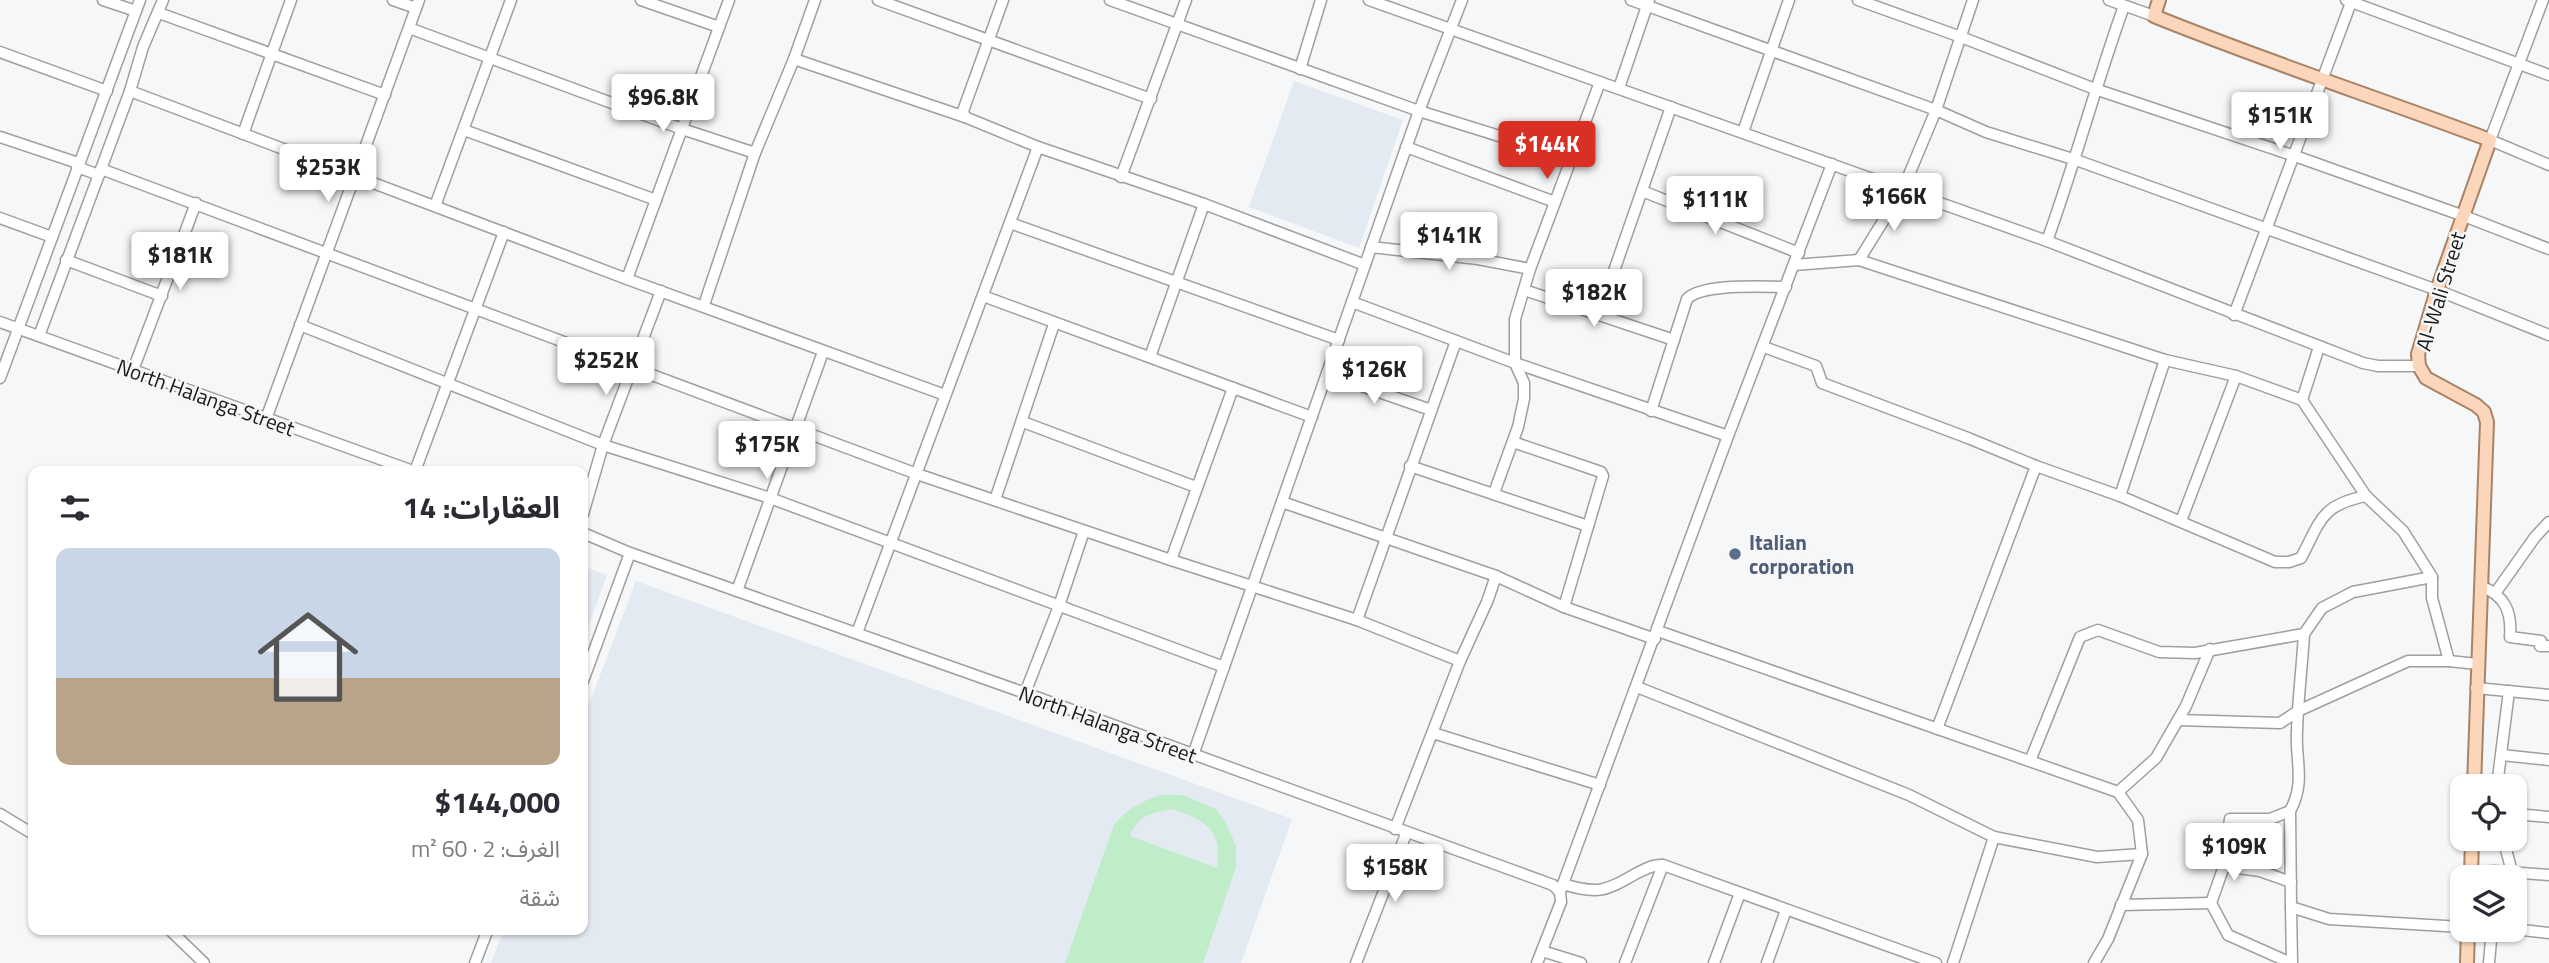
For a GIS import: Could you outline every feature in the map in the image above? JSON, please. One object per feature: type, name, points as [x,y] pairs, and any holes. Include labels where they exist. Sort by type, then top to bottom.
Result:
[{"type":"main road","points":[[2159,0],[2154,16],[2240,51],[2323,78],[2490,140]]},
{"type":"main road","name":"Al-Wali Street","points":[[2473,774],[2487,422],[2484,412],[2476,405],[2426,378],[2419,366],[2419,348],[2490,140]]},
{"type":"main road","points":[[2468,942],[2468,963]]},
{"type":"street","points":[[103,0],[136,11]]},
{"type":"street","points":[[0,378],[140,0]]},
{"type":"street","points":[[39,336],[130,91],[138,59],[163,0]]},
{"type":"street","points":[[243,134],[290,0]]},
{"type":"street","points":[[266,419],[418,4],[393,0]]},
{"type":"street","points":[[435,206],[511,0]]},
{"type":"street","points":[[641,0],[719,27]]},
{"type":"street","points":[[627,279],[729,0]]},
{"type":"street","points":[[704,306],[755,153],[815,0]]},
{"type":"street","points":[[878,0],[1151,99]]},
{"type":"street","points":[[965,117],[964,105],[1003,0]]},
{"type":"street","points":[[1110,0],[1419,111],[1573,159]]},
{"type":"street","points":[[1121,177],[1186,0]]},
{"type":"street","points":[[1300,68],[1321,0]]},
{"type":"street","points":[[1369,0],[1903,189],[2319,347],[2371,365],[2419,366]]},
{"type":"street","points":[[1193,755],[1406,147],[1462,0]]},
{"type":"street","points":[[1631,0],[1648,3],[1936,110],[1986,132],[2076,160],[2437,290],[2549,335]]},
{"type":"street","points":[[1743,132],[1790,0]]},
{"type":"street","points":[[1858,0],[2095,89],[2295,156],[2549,249]]},
{"type":"street","points":[[1859,260],[1903,189],[1936,110],[1973,0]]},
{"type":"street","points":[[2109,0],[2154,16]]},
{"type":"street","points":[[2543,0],[2490,140],[2548,161]]},
{"type":"street","points":[[2234,315],[2295,156],[2349,1],[2549,75]]},
{"type":"street","points":[[1619,88],[1648,3]]},
{"type":"street","points":[[2047,242],[2076,160],[2095,89],[2124,6]]},
{"type":"street","points":[[159,13],[385,94]]},
{"type":"street","points":[[409,29],[755,153]]},
{"type":"street","points":[[0,52],[107,91]]},
{"type":"street","points":[[794,59],[965,117],[1038,147],[1204,204],[1365,265]]},
{"type":"street","points":[[1494,493],[1513,442],[1524,399],[1524,383],[1515,363],[1515,319],[1530,269],[1600,82]]},
{"type":"street","points":[[130,91],[627,279],[945,395]]},
{"type":"street","points":[[1599,314],[1671,107]]},
{"type":"street","points":[[464,130],[656,200]]},
{"type":"street","points":[[0,137],[196,203],[917,474],[1357,620],[1460,662]]},
{"type":"street","points":[[856,633],[1038,147]]},
{"type":"street","points":[[1406,147],[1555,202]]},
{"type":"street","points":[[1538,963],[1561,902],[1562,888],[1728,436],[1832,164]]},
{"type":"street","points":[[1642,191],[1799,253]]},
{"type":"street","points":[[133,370],[196,203]]},
{"type":"street","points":[[1150,357],[1204,204]]},
{"type":"street","points":[[0,218],[52,237]]},
{"type":"street","points":[[1010,223],[1339,340]]},
{"type":"street","points":[[416,466],[504,232]]},
{"type":"street","points":[[1371,247],[1530,269]]},
{"type":"street","points":[[66,260],[162,296]]},
{"type":"street","points":[[1794,265],[1859,260],[2165,360],[2236,376],[2302,400],[2366,496],[2403,531],[2431,577],[2432,598],[2449,661]]},
{"type":"street","points":[[1651,411],[1687,299],[1692,294],[1708,290],[1786,286]]},
{"type":"street","points":[[1524,290],[1674,340]]},
{"type":"street","points":[[588,497],[603,445],[661,291]]},
{"type":"street","points":[[983,296],[1312,417]]},
{"type":"street","points":[[1352,302],[1515,363],[1728,436]]},
{"type":"street","name":"North Halanga Street","points":[[0,322],[400,466]]},
{"type":"street","points":[[995,500],[1054,324]]},
{"type":"street","points":[[300,325],[603,445],[770,498],[890,545],[1224,667]]},
{"type":"street","points":[[1357,620],[1456,341]]},
{"type":"street","points":[[1764,347],[1816,366],[1822,383],[2181,520],[2275,562],[2289,562],[2301,558],[2325,512],[2342,501],[2366,496]]},
{"type":"street","points":[[2302,400],[2319,347]]},
{"type":"street","points":[[737,591],[823,352]]},
{"type":"street","points":[[2120,496],[2165,360]]},
{"type":"street","points":[[1327,374],[1430,410]]},
{"type":"street","points":[[2181,520],[2236,376]]},
{"type":"street","points":[[1171,560],[1233,388]]},
{"type":"street","points":[[1023,422],[1196,487]]},
{"type":"street","points":[[1513,442],[1601,472],[1604,480],[1564,607]]},
{"type":"street","points":[[1410,466],[1588,526]]},
{"type":"street","points":[[1937,729],[2036,466]]},
{"type":"street","points":[[1282,502],[1496,576],[1564,607],[1656,635],[2118,792],[2138,820],[2142,855],[2108,939],[2094,963]]},
{"type":"street","points":[[2496,592],[2535,537],[2549,522]]},
{"type":"street","points":[[1025,693],[1059,606],[1084,531]]},
{"type":"street","name":"North Halanga Street","points":[[588,535],[630,553],[1562,888],[1601,890],[1614,886],[1654,864],[1663,864]]},
{"type":"street","points":[[588,667],[630,553]]},
{"type":"street","points":[[1395,829],[1496,576]]},
{"type":"street","points":[[2290,811],[2292,963],[2228,934],[2211,903],[2224,866],[2230,819],[2270,819],[2285,815],[2295,802],[2300,764],[2296,735],[2304,634],[2322,608],[2353,592],[2431,577]]},
{"type":"street","points":[[2481,586],[2496,592],[2510,615],[2510,637],[2541,641],[2540,646],[2549,646]]},
{"type":"street","points":[[2030,761],[2080,637],[2098,630],[2159,652],[2179,654],[2304,634]]},
{"type":"street","points":[[2118,792],[2156,758],[2178,720],[2210,649]]},
{"type":"street","points":[[2178,720],[2280,723],[2298,711],[2408,661],[2477,664]]},
{"type":"street","points":[[1637,687],[1909,794],[1994,837],[2097,856],[2142,855]]},
{"type":"street","points":[[2476,688],[2549,695]]},
{"type":"street","points":[[2499,774],[2509,691]]},
{"type":"street","points":[[1433,733],[1600,785]]},
{"type":"street","points":[[2502,755],[2549,760]]},
{"type":"street","points":[[0,814],[28,831]]},
{"type":"street","points":[[2527,815],[2549,817]]},
{"type":"street","points":[[1356,963],[1406,834]]},
{"type":"street","points":[[1953,963],[1994,837]]},
{"type":"street","points":[[1625,963],[1663,864],[1936,963]]},
{"type":"street","points":[[2224,866],[2260,871],[2291,882]]},
{"type":"street","points":[[2527,873],[2549,875]]},
{"type":"street","points":[[1714,963],[1740,893]]},
{"type":"street","points":[[2120,905],[2173,906],[2211,903]]},
{"type":"street","points":[[2291,907],[2329,919],[2450,926]]},
{"type":"street","points":[[1767,963],[1786,910]]},
{"type":"street","points":[[2527,930],[2549,933]]},
{"type":"street","points":[[175,935],[204,963]]},
{"type":"street","points":[[475,963],[486,935]]},
{"type":"street","points":[[2488,963],[2490,942]]},
{"type":"street","points":[[1542,951],[1581,963]]},
{"type":"shaded area","points":[[1294,81],[1403,120],[1359,248],[1249,207]]},
{"type":"shaded area","points":[[588,568],[607,575],[588,628]]},
{"type":"shaded area","points":[[636,581],[1292,819],[1241,963],[491,963],[502,935],[588,935],[588,707]]},
{"type":"green space","points":[[1160,795],[1183,795],[1216,809],[1236,846],[1236,867],[1203,963],[1065,963],[1114,825],[1129,810]],"holes":[[[1171,809],[1193,817],[1209,828],[1217,844],[1217,868],[1130,836],[1141,820],[1151,814]]]},
{"type":"place","name":"Italian corporation","points":[[1735,554]]}]
